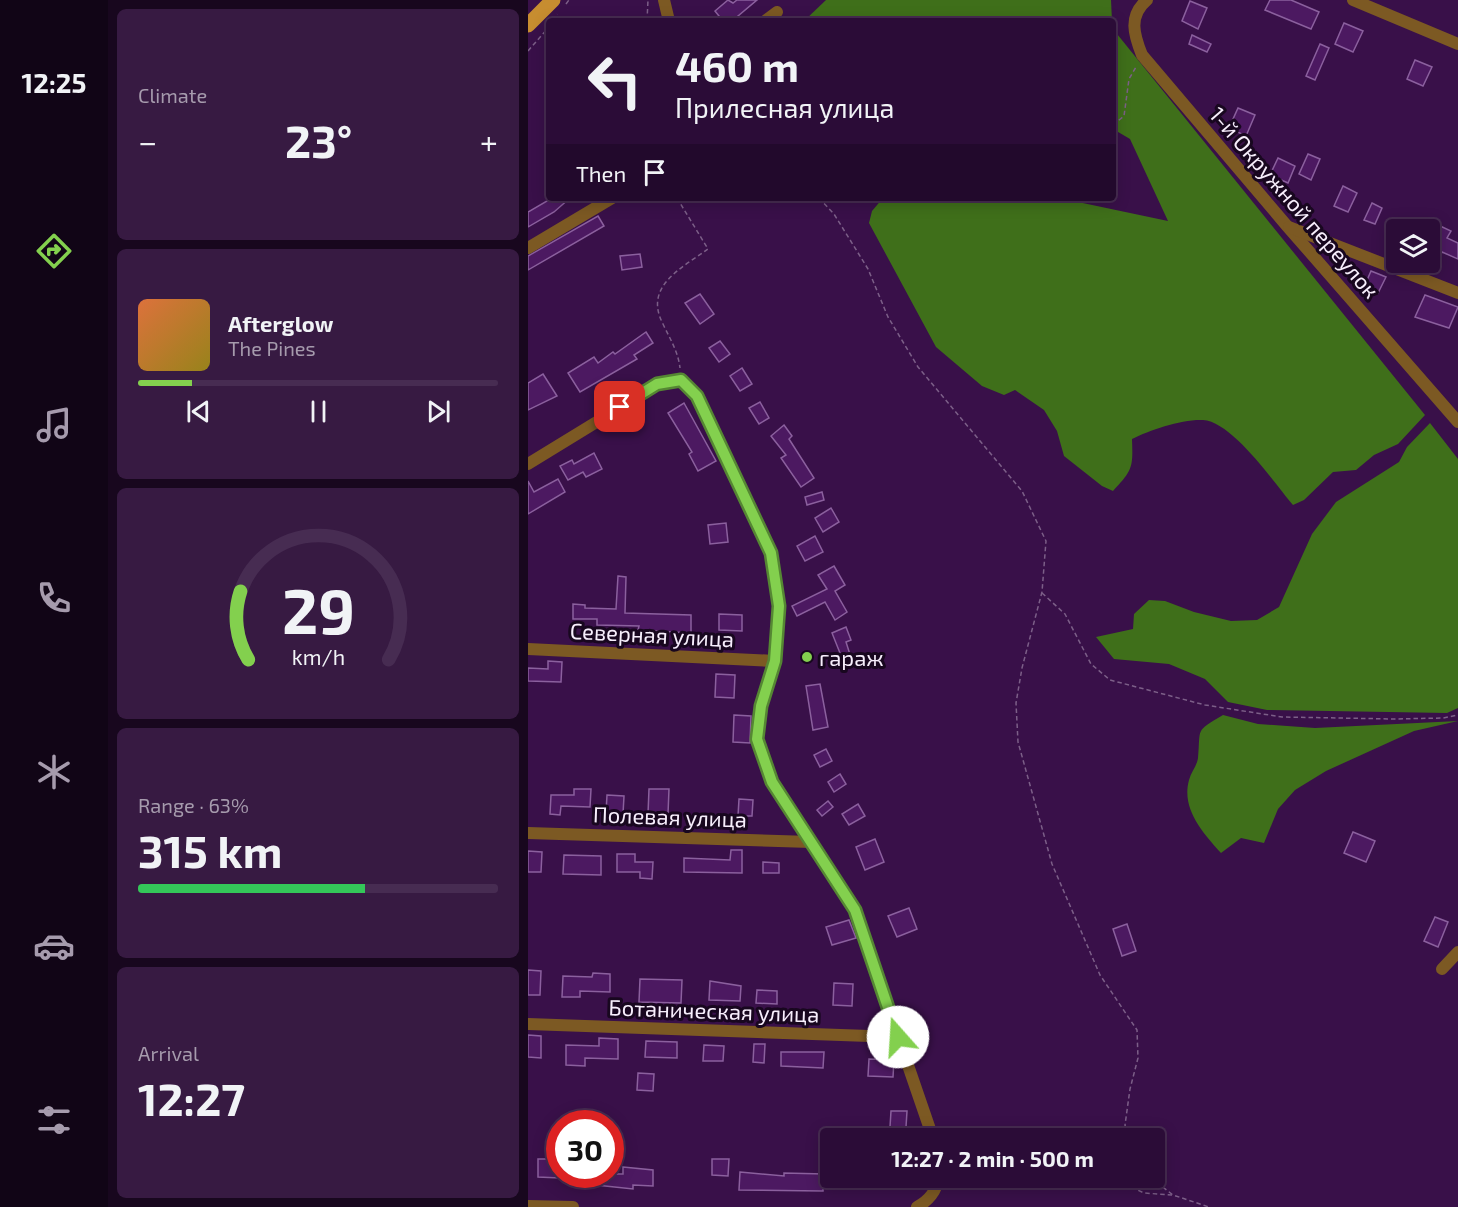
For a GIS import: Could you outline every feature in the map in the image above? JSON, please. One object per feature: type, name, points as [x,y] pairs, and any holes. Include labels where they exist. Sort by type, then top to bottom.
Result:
[{"type":"main road","points":[[528,25],[553,0]]},
{"type":"street","points":[[664,0],[668,18]]},
{"type":"street","name":"1-й Окружной переулок","points":[[1147,0],[1140,6],[1133,31],[1142,55],[1458,422]]},
{"type":"street","points":[[1353,0],[1458,44]]},
{"type":"street","points":[[769,18],[777,12]]},
{"type":"street","points":[[528,248],[607,201]]},
{"type":"street","points":[[1287,226],[1458,293]]},
{"type":"street","points":[[528,464],[657,384],[681,380],[697,396],[771,553],[779,606],[775,661],[761,706],[757,739],[772,782],[855,910],[930,1128]]},
{"type":"street","name":"Северная улица","points":[[528,649],[775,661]]},
{"type":"street","name":"Полевая улица","points":[[528,833],[811,842]]},
{"type":"street","points":[[1442,969],[1458,952]]},
{"type":"street","name":"Ботаническая улица","points":[[528,1024],[898,1037]]},
{"type":"street","points":[[917,1207],[928,1201],[936,1188]]},
{"type":"street","points":[[528,1206],[573,1207]]},
{"type":"path","points":[[647,18],[648,0]]},
{"type":"path","points":[[528,51],[546,30]]},
{"type":"path","points":[[1116,123],[1124,116],[1129,79],[1142,55]]},
{"type":"path","points":[[679,201],[708,249],[673,274],[661,287],[657,299],[661,320],[678,354],[681,380]]},
{"type":"path","points":[[822,201],[834,214],[868,269],[888,317],[918,366],[1022,492],[1046,541],[1042,592],[1022,668],[1016,703],[1018,742],[1052,864],[1100,975],[1137,1030],[1138,1058],[1130,1089],[1126,1128]]},
{"type":"path","points":[[1042,592],[1065,614],[1091,664],[1110,680],[1205,705],[1282,717],[1394,719],[1458,715]]},
{"type":"path","points":[[1133,1188],[1144,1193],[1173,1195],[1209,1207]]},
{"type":"path","points":[[1164,1188],[1173,1195]]},
{"type":"green space","points":[[826,0],[1111,0],[1112,18],[807,18]]},
{"type":"green space","points":[[1116,33],[1425,415],[1398,444],[1374,455],[1356,470],[1333,472],[1304,500],[1293,505],[1252,455],[1227,431],[1215,423],[1203,420],[1186,421],[1132,439],[1130,468],[1125,478],[1113,491],[1102,486],[1064,456],[1057,431],[1044,410],[1015,390],[1004,395],[982,386],[936,347],[869,223],[872,211],[880,201],[1073,201],[1168,221],[1130,139],[1116,131]]},
{"type":"green space","points":[[1430,423],[1458,459],[1458,708],[1447,713],[1267,710],[1228,702],[1205,679],[1169,664],[1114,659],[1096,637],[1133,629],[1134,614],[1149,600],[1165,601],[1194,612],[1231,621],[1257,620],[1279,607],[1312,534],[1336,502],[1399,462],[1407,447]]},
{"type":"green space","points":[[1223,715],[1258,724],[1315,728],[1458,721],[1414,731],[1326,771],[1295,790],[1278,809],[1264,843],[1241,838],[1221,853],[1195,820],[1187,791],[1197,761],[1201,732],[1203,728]]},
{"type":"building","points":[[728,0],[733,3],[737,0],[757,0],[736,18],[721,18],[715,11]]},
{"type":"building","points":[[1270,0],[1291,0],[1319,12],[1311,29],[1265,10]]},
{"type":"building","points":[[1190,1],[1207,8],[1198,29],[1182,21]]},
{"type":"building","points":[[1344,23],[1363,31],[1353,52],[1335,44]]},
{"type":"building","points":[[1192,35],[1211,44],[1207,52],[1189,44]]},
{"type":"building","points":[[1320,44],[1329,48],[1315,80],[1306,76]]},
{"type":"building","points":[[1415,60],[1432,67],[1423,86],[1407,79]]},
{"type":"building","points":[[1238,108],[1255,115],[1246,136],[1229,128]]},
{"type":"building","points":[[1308,154],[1320,159],[1311,180],[1299,174]]},
{"type":"building","points":[[1278,158],[1295,166],[1288,183],[1270,175]]},
{"type":"building","points":[[1343,186],[1357,193],[1348,212],[1334,206]]},
{"type":"building","points":[[547,201],[567,201],[554,212],[528,227],[528,212]]},
{"type":"building","points":[[1372,203],[1382,208],[1375,224],[1364,220]]},
{"type":"building","points":[[598,216],[604,226],[528,270],[528,256]]},
{"type":"building","points":[[1440,226],[1451,231],[1447,238],[1458,243],[1458,259],[1442,252],[1440,255]]},
{"type":"building","points":[[640,254],[642,267],[622,270],[620,256]]},
{"type":"building","points":[[1371,271],[1386,277],[1378,293],[1364,287]]},
{"type":"building","points":[[700,294],[714,314],[700,324],[685,303]]},
{"type":"building","points":[[1425,295],[1458,307],[1449,328],[1415,317]]},
{"type":"building","points":[[646,332],[653,343],[634,355],[637,359],[580,392],[568,373],[594,357],[598,363]]},
{"type":"building","points":[[720,341],[730,354],[719,362],[709,348]]},
{"type":"building","points":[[742,368],[752,384],[740,391],[730,376]]},
{"type":"building","points":[[543,374],[557,396],[528,410],[528,383]]},
{"type":"building","points":[[760,402],[769,418],[759,424],[749,408]]},
{"type":"building","points":[[684,403],[716,461],[698,471],[689,454],[692,452],[668,413]]},
{"type":"building","points":[[784,425],[792,436],[789,439],[814,478],[801,487],[781,458],[786,455],[771,436]]},
{"type":"building","points":[[594,453],[602,469],[586,477],[583,472],[568,480],[560,466],[572,460],[574,464]]},
{"type":"building","points":[[558,479],[565,492],[528,514],[528,481],[534,492]]},
{"type":"building","points":[[822,492],[824,500],[807,505],[805,497]]},
{"type":"building","points":[[831,508],[839,522],[823,532],[815,518]]},
{"type":"building","points":[[726,523],[728,542],[710,544],[708,525]]},
{"type":"building","points":[[815,536],[823,552],[805,561],[797,546]]},
{"type":"building","points":[[834,566],[845,585],[835,591],[847,612],[835,620],[825,602],[797,616],[792,606],[827,589],[818,575]]},
{"type":"building","points":[[618,576],[626,577],[625,613],[691,615],[691,633],[638,630],[639,626],[597,625],[597,619],[573,619],[573,604],[585,605],[585,608],[616,609]]},
{"type":"building","points":[[719,614],[742,615],[742,631],[719,630]]},
{"type":"building","points":[[846,627],[851,640],[846,642],[853,664],[840,668],[835,655],[840,653],[832,633]]},
{"type":"building","points":[[548,661],[562,662],[561,682],[528,681],[528,668],[548,669]]},
{"type":"building","points":[[716,674],[735,675],[734,698],[715,697]]},
{"type":"building","points":[[820,684],[828,727],[813,730],[806,686]]},
{"type":"building","points":[[734,715],[751,716],[750,743],[733,742]]},
{"type":"building","points":[[826,749],[832,761],[820,767],[814,755]]},
{"type":"building","points":[[840,774],[846,784],[834,792],[828,782]]},
{"type":"building","points":[[574,789],[591,789],[590,807],[561,806],[560,815],[550,814],[551,795],[574,795]]},
{"type":"building","points":[[649,789],[669,789],[668,814],[648,814]]},
{"type":"building","points":[[607,795],[624,796],[623,814],[606,813]]},
{"type":"building","points":[[739,799],[753,800],[752,816],[738,816]]},
{"type":"building","points":[[828,801],[833,807],[822,816],[817,810]]},
{"type":"building","points":[[858,804],[865,816],[849,825],[842,814]]},
{"type":"building","points":[[1353,832],[1375,841],[1366,862],[1344,853]]},
{"type":"building","points":[[875,839],[884,862],[865,870],[856,847]]},
{"type":"building","points":[[731,850],[742,850],[742,873],[684,872],[684,858],[730,860]]},
{"type":"building","points":[[528,851],[542,852],[541,872],[528,872]]},
{"type":"building","points":[[617,854],[635,854],[635,862],[653,862],[652,879],[640,878],[640,872],[617,872]]},
{"type":"building","points":[[564,855],[601,856],[601,875],[563,874]]},
{"type":"building","points":[[763,862],[779,863],[779,873],[763,873]]},
{"type":"building","points":[[909,908],[917,929],[897,937],[888,916]]},
{"type":"building","points":[[1435,917],[1448,922],[1438,947],[1424,941]]},
{"type":"building","points":[[849,920],[856,938],[832,945],[826,927]]},
{"type":"building","points":[[1127,924],[1136,951],[1122,956],[1113,929]]},
{"type":"building","points":[[528,970],[541,971],[540,995],[528,995]]},
{"type":"building","points":[[593,973],[610,974],[610,992],[580,991],[580,997],[562,997],[563,976],[592,977]]},
{"type":"building","points":[[640,979],[682,980],[681,1003],[639,1002]]},
{"type":"building","points":[[710,981],[741,986],[740,1001],[709,1000]]},
{"type":"building","points":[[834,983],[853,984],[852,1006],[833,1005]]},
{"type":"building","points":[[757,990],[777,991],[777,1004],[756,1003]]},
{"type":"building","points":[[528,1035],[541,1036],[541,1058],[528,1057]]},
{"type":"building","points":[[599,1038],[618,1039],[618,1059],[585,1058],[585,1066],[566,1065],[566,1045],[599,1046]]},
{"type":"building","points":[[646,1041],[677,1042],[677,1058],[645,1057]]},
{"type":"building","points":[[754,1044],[765,1044],[764,1063],[753,1062]]},
{"type":"building","points":[[704,1045],[724,1046],[723,1061],[703,1061]]},
{"type":"building","points":[[781,1052],[824,1052],[823,1068],[781,1066]]},
{"type":"building","points":[[869,1059],[894,1060],[893,1077],[868,1076]]},
{"type":"building","points":[[638,1073],[654,1074],[653,1091],[637,1090]]},
{"type":"building","points":[[891,1111],[907,1111],[906,1127],[890,1127]]},
{"type":"building","points":[[538,1159],[546,1159],[546,1177],[538,1177]]},
{"type":"building","points":[[712,1159],[729,1159],[728,1176],[712,1175]]},
{"type":"building","points":[[624,1167],[653,1170],[653,1186],[633,1185],[633,1189],[624,1188]]},
{"type":"building","points":[[740,1172],[784,1176],[784,1173],[820,1174],[820,1188],[823,1188],[823,1191],[739,1190]]},
{"type":"place","name":"гараж","points":[[807,657]]},
{"type":"route","points":[[620,407],[657,384],[681,380],[697,396],[747,508],[771,553],[779,606],[775,661],[761,706],[757,739],[772,782],[855,910],[898,1037]]}]
